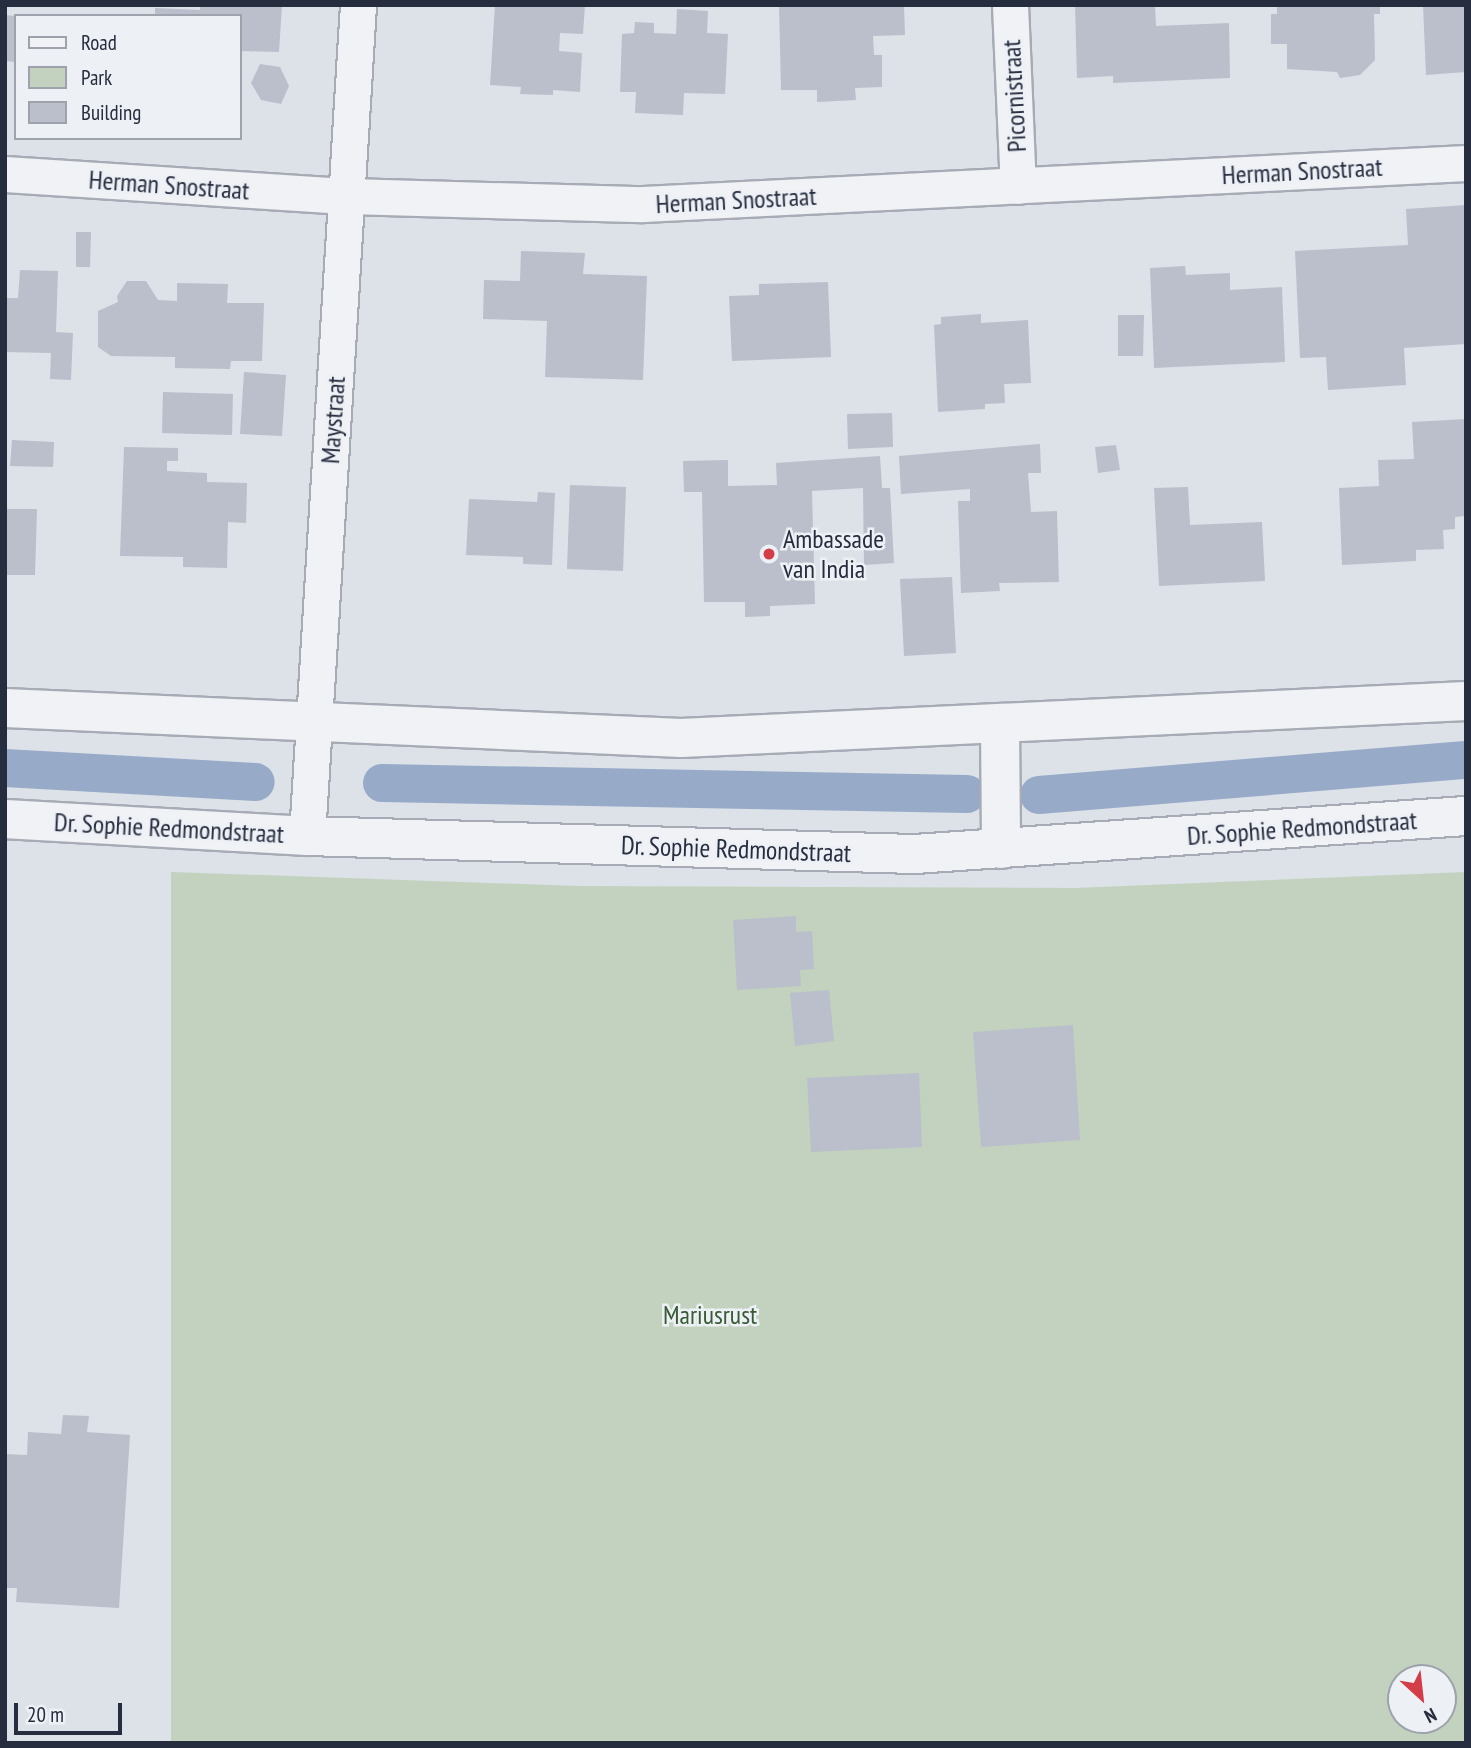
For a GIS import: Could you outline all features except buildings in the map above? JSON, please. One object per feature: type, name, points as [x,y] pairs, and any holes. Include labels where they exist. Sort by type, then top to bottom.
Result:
[{"type":"street","name":"Maystraat","points":[[307,835],[358,5]]},
{"type":"street","name":"Picornistraat","points":[[1010,5],[1018,186]]},
{"type":"street","name":"Herman Snostraat","points":[[5,174],[348,196],[643,204],[1466,163]]},
{"type":"street","points":[[5,708],[681,738],[1466,702]]},
{"type":"street","points":[[1000,725],[1000,849]]},
{"type":"street","name":"Dr. Sophie Redmondstraat","points":[[5,819],[307,835],[915,854],[1466,816]]},
{"type":"green space","name":"Mariusrust","points":[[171,872],[579,886],[1075,888],[1466,872],[1466,1743],[171,1743]]},
{"type":"waterway","points":[[1039,795],[1466,760]]},
{"type":"waterway","points":[[5,768],[256,782]]},
{"type":"waterway","points":[[382,783],[967,794]]},
{"type":"place","name":"Ambassade van India","points":[[769,554]]}]
